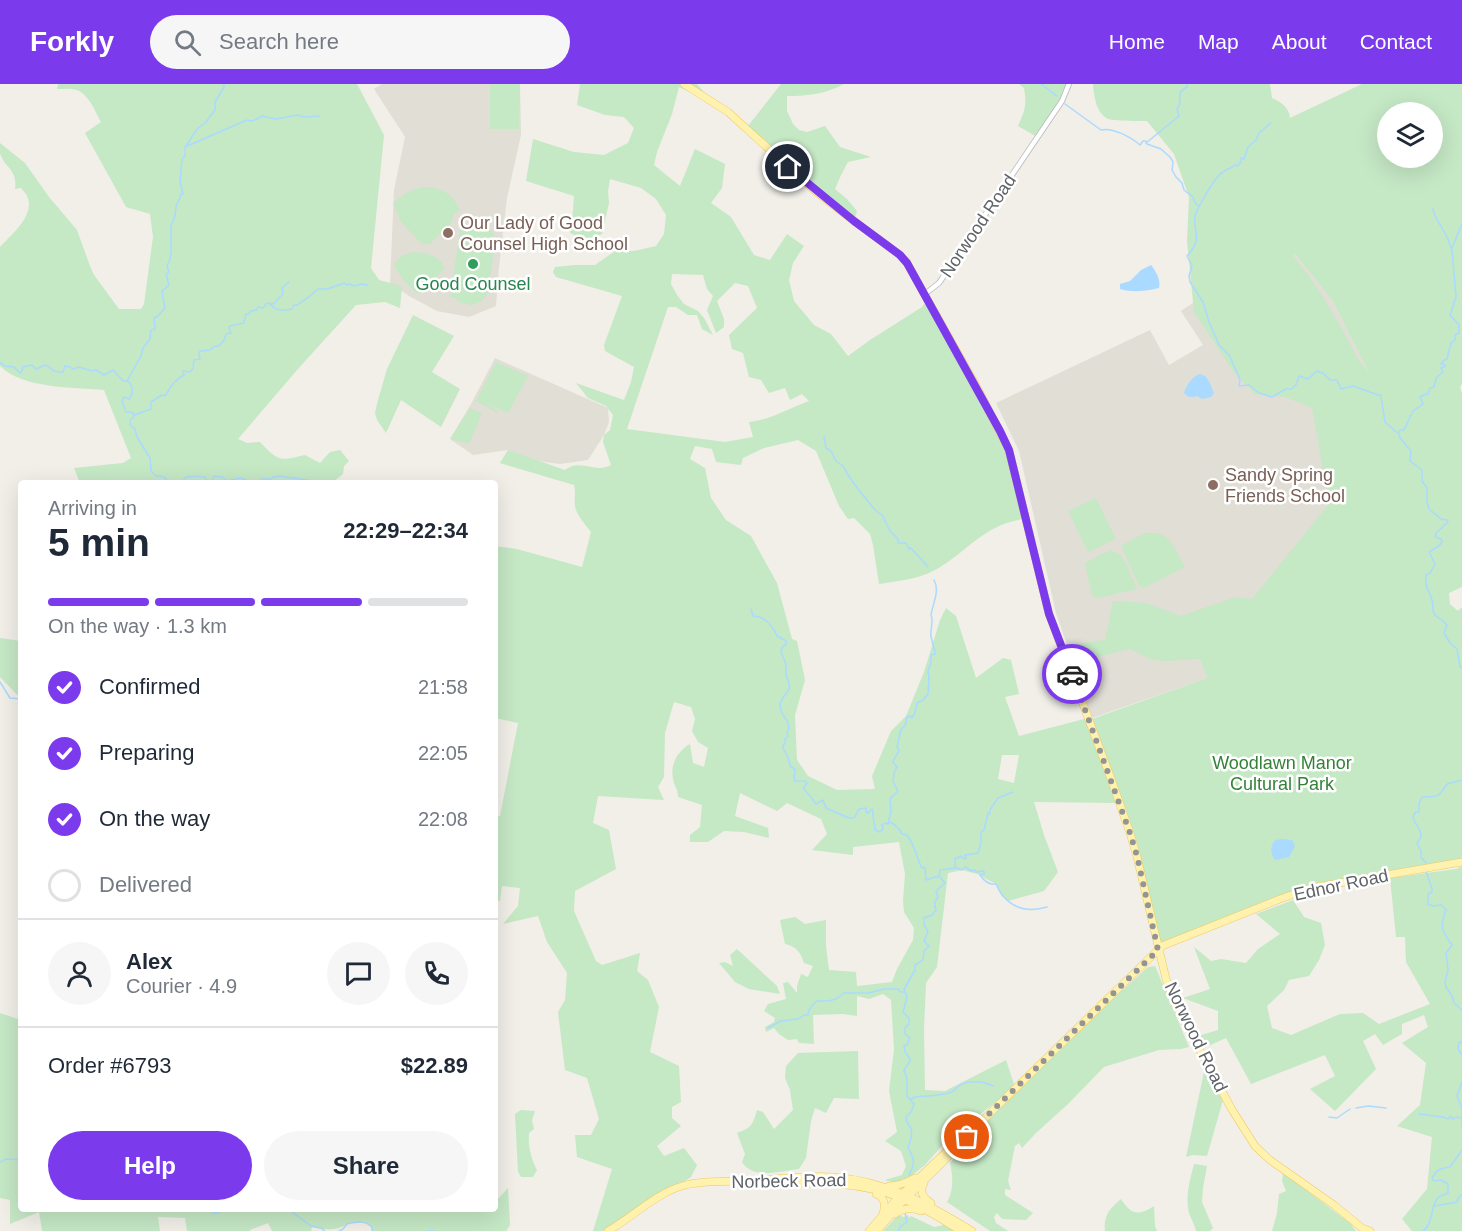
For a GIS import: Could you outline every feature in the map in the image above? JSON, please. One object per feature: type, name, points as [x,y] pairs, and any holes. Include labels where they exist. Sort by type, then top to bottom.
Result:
[{"type":"main road","points":[[684,84],[728,112],[819,194],[900,255],[925,294]]},
{"type":"main road","name":"Norwood Road","points":[[925,294],[1009,450],[1049,614],[1130,833],[1163,969],[1180,1014],[1231,1108],[1255,1146],[1270,1160],[1334,1205],[1363,1229],[1370,1231]]},
{"type":"main road","name":"Ednor Road","points":[[990,1113],[1141,966],[1167,945],[1300,892],[1462,862]]},
{"type":"main road","points":[[1141,966],[1154,963],[1163,969]]},
{"type":"main road","points":[[869,1231],[884,1219],[964,1135],[990,1113]]},
{"type":"main road","points":[[904,1196],[930,1174],[990,1113]]},
{"type":"main road","points":[[876,1184],[896,1186],[905,1184],[915,1178],[955,1140],[964,1135]]},
{"type":"main road","points":[[930,1174],[923,1185],[924,1197],[974,1231]]},
{"type":"main road","name":"Norbeck Road","points":[[608,1231],[674,1189],[683,1186],[816,1177],[876,1184],[938,1211],[974,1231]]},
{"type":"main road","name":"Norbeck Road","points":[[703,1183],[730,1185],[819,1183],[863,1188],[904,1196],[959,1231]]},
{"type":"main road","points":[[863,1188],[882,1197],[885,1205],[884,1219],[877,1231]]},
{"type":"main road","points":[[884,1219],[907,1208],[915,1209],[959,1231]]},
{"type":"street","name":"Norwood Road","points":[[925,294],[939,283],[1062,101],[1069,84]]},
{"type":"shaded area","name":"Our Lady of Good Counsel High School","points":[[382,84],[520,84],[521,135],[507,198],[496,306],[469,317],[437,311],[390,283],[394,190],[405,137],[374,89]]},
{"type":"shaded area","name":"Sandy Spring Friends School","points":[[1280,244],[1290,260],[1295,254],[1332,300],[1376,387],[1373,621],[1092,718],[1056,613],[1019,451],[996,403],[1150,330],[1169,365],[1203,345],[1181,311]]},
{"type":"shaded area","points":[[495,358],[608,408],[609,422],[604,435],[588,460],[560,464],[530,460],[508,450],[473,455],[450,439]]},
{"type":"green space","points":[[58,84],[357,84],[384,135],[371,268],[379,280],[402,286],[400,308],[385,302],[356,305],[238,439],[247,443],[260,442],[280,458],[305,455],[320,463],[330,452],[340,450],[349,461],[344,466],[343,474],[336,480],[79,480],[74,468],[123,463],[131,458],[104,390],[35,383],[10,374],[0,366],[0,247],[21,224],[29,203],[27,195],[21,188],[15,189],[13,173],[0,153],[0,143],[25,163],[49,197],[77,230],[94,275],[119,309],[141,309],[144,304],[153,237],[150,214],[126,207],[85,133],[101,122],[91,104],[77,90],[57,89]]},
{"type":"green space","points":[[490,84],[520,84],[519,129],[490,129]]},
{"type":"green space","points":[[580,84],[697,84],[713,103],[679,87],[654,165],[680,186],[695,149],[725,164],[722,188],[711,203],[731,217],[754,255],[770,260],[787,234],[804,246],[793,263],[789,280],[794,301],[814,325],[831,334],[848,356],[922,307],[929,297],[1000,431],[1026,518],[1002,525],[986,533],[929,573],[911,579],[879,584],[870,534],[854,518],[848,519],[839,506],[816,451],[798,440],[764,448],[743,458],[741,465],[716,462],[712,449],[695,446],[690,459],[705,468],[711,498],[726,520],[751,536],[777,583],[792,639],[797,641],[805,680],[795,715],[797,760],[808,776],[837,790],[875,789],[872,776],[891,731],[906,716],[946,608],[956,616],[976,678],[1003,658],[1011,660],[1019,694],[1005,697],[1019,736],[1088,718],[1118,803],[1034,802],[1058,872],[1044,891],[1008,901],[1001,895],[996,884],[977,874],[962,870],[948,873],[937,967],[926,983],[925,1090],[945,1091],[1006,1060],[1015,1087],[947,1140],[925,1165],[905,1181],[895,1183],[885,1180],[902,1175],[906,1166],[901,1151],[885,1141],[897,1132],[889,1091],[894,1049],[891,1000],[883,994],[869,999],[857,996],[857,1016],[813,1015],[814,1044],[799,1043],[797,1039],[788,1040],[774,1028],[766,1032],[765,1027],[774,1022],[775,1018],[764,1011],[768,1004],[786,999],[783,983],[788,982],[797,993],[801,974],[808,977],[813,966],[804,963],[798,950],[785,944],[780,920],[795,917],[805,924],[826,920],[829,970],[856,972],[857,986],[892,982],[913,940],[914,928],[904,912],[905,874],[899,842],[853,847],[853,855],[812,850],[827,834],[821,819],[787,803],[777,811],[740,793],[735,816],[768,828],[769,838],[744,832],[724,831],[708,842],[690,842],[690,835],[700,827],[702,805],[678,797],[672,771],[677,756],[690,744],[693,763],[704,767],[708,748],[698,742],[692,731],[695,719],[691,707],[674,702],[665,733],[664,777],[658,787],[664,800],[598,796],[593,823],[609,830],[616,869],[575,891],[574,911],[596,961],[602,965],[640,953],[637,971],[648,980],[659,1007],[650,1052],[679,1066],[681,1102],[672,1107],[672,1118],[681,1126],[657,1146],[664,1156],[684,1148],[697,1165],[691,1177],[607,1231],[593,1231],[612,1169],[577,1157],[575,1135],[591,1135],[599,1119],[587,1078],[565,1070],[558,1012],[565,1000],[567,973],[547,942],[538,916],[503,924],[518,906],[520,888],[502,886],[500,901],[498,901],[498,816],[500,816],[518,723],[498,719],[498,546],[517,549],[582,567],[591,532],[576,510],[574,485],[500,463],[508,450],[565,470],[576,465],[599,468],[611,465],[603,442],[604,435],[610,430],[613,415],[606,406],[588,398],[576,383],[624,400],[634,367],[605,351],[604,345],[622,296],[556,277],[553,272],[555,267],[595,265],[615,251],[634,251],[656,246],[664,234],[666,215],[656,199],[641,188],[610,179],[609,203],[602,234],[593,238],[582,237],[570,233],[574,196],[526,181],[533,139],[574,152],[604,155],[628,143],[634,128],[624,117],[605,115],[577,105]],"holes":[[[672,274],[703,275],[707,289],[713,296],[707,310],[716,333],[724,327],[724,319],[717,301],[735,283],[748,286],[757,308],[729,335],[732,349],[743,353],[749,377],[761,380],[769,393],[785,388],[790,400],[802,394],[809,401],[772,416],[749,422],[753,437],[725,442],[627,429],[668,307],[676,307],[688,315],[697,315],[702,329],[713,335],[704,318],[698,311],[684,304],[671,284]],[[1002,755],[1019,755],[1014,783],[998,779]]]},
{"type":"green space","points":[[781,84],[844,84],[817,94],[787,96],[787,111],[793,124],[799,130],[807,132],[825,126],[840,147],[871,157],[848,162],[835,189],[857,211],[854,221],[748,126]]},
{"type":"green space","points":[[1019,84],[1069,84],[1066,93],[1037,137],[1018,126],[1025,104],[1024,88]]},
{"type":"green space","name":"Woodlawn Manor Cultural Park","points":[[1093,84],[1270,84],[1272,98],[1284,105],[1290,118],[1362,84],[1462,84],[1462,384],[1460,387],[1462,394],[1462,587],[1449,593],[1450,604],[1458,611],[1462,607],[1462,862],[1311,888],[1158,950],[1136,854],[1091,721],[1213,676],[1207,677],[1200,659],[1152,660],[1130,649],[1068,664],[1061,646],[1105,640],[1113,601],[1147,603],[1181,616],[1235,597],[1252,599],[1329,504],[1312,408],[1285,397],[1255,394],[1233,371],[1194,312],[1187,241],[1189,197],[1174,154],[1147,121],[1108,119],[1096,104]],"holes":[[[1295,254],[1332,300],[1368,371],[1319,291],[1293,256]]]},
{"type":"green space","points":[[423,187],[435,188],[450,195],[460,210],[454,214],[451,223],[430,244],[422,244],[401,222],[393,203],[410,191]]},
{"type":"green space","points":[[474,223],[483,224],[489,228],[494,234],[495,243],[488,292],[486,297],[471,305],[450,297],[461,225],[465,227]]},
{"type":"green space","points":[[414,252],[432,256],[439,260],[445,268],[421,293],[417,293],[403,280],[394,265],[402,256]]},
{"type":"green space","points":[[413,315],[454,336],[432,372],[460,389],[441,427],[401,400],[386,433],[375,413],[387,369]]},
{"type":"green space","points":[[496,362],[528,376],[508,413],[486,403],[498,411],[497,413],[476,401]]},
{"type":"green space","points":[[470,408],[482,413],[469,444],[450,439]]},
{"type":"green space","points":[[1096,498],[1116,539],[1088,552],[1068,511]]},
{"type":"green space","points":[[1144,533],[1159,533],[1167,538],[1185,567],[1144,588],[1139,586],[1121,546]]},
{"type":"green space","points":[[1110,550],[1120,554],[1137,589],[1098,598],[1092,596],[1085,563]]},
{"type":"green space","points":[[0,638],[18,641],[18,696],[0,677]]},
{"type":"green space","points":[[1462,866],[1462,1231],[1412,1231],[1402,1219],[1427,1189],[1432,1137],[1397,1126],[1420,1105],[1426,1063],[1402,1043],[1428,1027],[1424,1015],[1402,1024],[1402,1034],[1383,1045],[1375,1034],[1363,1041],[1376,1069],[1335,1111],[1310,1089],[1335,1076],[1325,1055],[1251,1084],[1226,1038],[1204,1048],[1198,1036],[1218,1030],[1218,1011],[1183,998],[1210,989],[1194,947],[1211,961],[1221,959],[1246,963],[1258,949],[1280,934],[1256,914],[1293,900],[1304,917],[1321,923],[1325,945],[1309,976],[1289,980],[1284,990],[1267,1006],[1272,1028],[1291,1035],[1340,1014],[1363,1013],[1379,1024],[1430,1004],[1406,962],[1405,937],[1396,937],[1390,878],[1456,869]]},
{"type":"green space","points":[[737,949],[777,986],[780,994],[749,989],[735,982],[719,963],[725,962],[733,966],[730,955]]},
{"type":"green space","points":[[1155,966],[1189,1047],[1159,1050],[1104,1067],[1022,1148],[1019,1143],[1015,1146],[1008,1181],[1011,1190],[1005,1189],[1005,1195],[1033,1213],[1026,1220],[1002,1219],[997,1213],[994,1217],[996,1223],[1008,1231],[990,1231],[947,1202],[952,1183],[950,1163],[1021,1086],[1148,967]]},
{"type":"green space","points":[[0,1013],[18,1019],[18,1212],[39,1212],[10,1224],[10,1200],[0,1198]]},
{"type":"green space","points":[[858,1051],[859,1099],[834,1098],[826,1113],[815,1108],[806,1158],[799,1169],[760,1173],[747,1168],[742,1162],[745,1154],[737,1133],[751,1125],[757,1110],[763,1112],[774,1129],[793,1110],[790,1090],[785,1078],[786,1066],[798,1053]]},
{"type":"green space","points":[[1204,1072],[1223,1100],[1207,1156],[1186,1157]]},
{"type":"green space","points":[[521,1110],[535,1111],[532,1120],[534,1129],[529,1133],[530,1152],[537,1170],[533,1177],[521,1177],[518,1172],[515,1114]]},
{"type":"green space","points":[[1194,1164],[1207,1166],[1202,1202],[1213,1228],[1210,1231],[1196,1231],[1189,1213],[1188,1194]]},
{"type":"green space","points":[[1283,1173],[1350,1223],[1356,1231],[1272,1231],[1279,1194],[1286,1191],[1282,1181]]},
{"type":"green space","points":[[508,1188],[510,1225],[506,1231],[372,1231],[372,1227],[360,1222],[335,1229],[312,1227],[311,1231],[272,1231],[268,1223],[250,1231],[187,1231],[185,1218],[158,1217],[160,1231],[42,1231],[39,1212],[498,1212],[498,1199]]},
{"type":"green space","points":[[1121,1199],[1128,1208],[1136,1212],[1154,1206],[1157,1231],[1105,1231],[1108,1213]]},
{"type":"green space","points":[[898,1215],[904,1217],[908,1215],[909,1218],[911,1216],[934,1227],[944,1225],[956,1228],[954,1231],[883,1231]]},
{"type":"water","points":[[1151,265],[1158,276],[1159,288],[1140,291],[1120,289],[1120,284],[1130,281],[1141,270]]},
{"type":"water","points":[[1199,374],[1205,376],[1209,381],[1214,393],[1211,397],[1202,399],[1197,396],[1189,397],[1184,393],[1190,382]]},
{"type":"water","points":[[1275,840],[1292,840],[1295,846],[1289,857],[1275,860],[1271,852],[1272,845]]},
{"type":"waterway","points":[[186,146],[197,129],[215,110],[215,102],[224,84]]},
{"type":"waterway","points":[[1041,84],[1057,96]]},
{"type":"waterway","points":[[1146,143],[1179,116],[1177,109],[1180,104],[1180,94],[1187,84]]},
{"type":"waterway","points":[[1065,104],[1101,130],[1116,131],[1140,145],[1146,141],[1147,144],[1161,149],[1173,162],[1172,170],[1182,183],[1184,190],[1199,206]]},
{"type":"waterway","points":[[127,381],[143,348],[150,339],[151,330],[155,329],[154,318],[165,308],[162,291],[169,285],[166,274],[169,272],[167,266],[171,251],[171,226],[180,195],[183,194],[180,182],[185,147],[247,120],[262,116],[276,119],[298,115],[319,116]]},
{"type":"waterway","points":[[1271,123],[1248,147],[1244,159],[1241,158],[1241,163],[1226,170],[1211,185],[1200,206],[1195,216],[1196,242],[1187,256],[1192,266],[1190,282],[1203,302],[1219,345],[1229,355],[1240,380],[1239,386],[1249,385],[1259,393],[1272,397],[1286,389],[1291,389],[1296,385],[1299,376],[1308,379],[1317,371],[1330,380],[1337,380],[1341,389],[1353,386],[1381,396],[1385,422],[1399,434],[1411,451],[1410,461],[1422,470],[1422,481],[1427,488],[1429,509],[1448,522],[1436,533],[1435,537],[1441,539],[1442,542],[1429,552],[1435,564],[1430,573],[1426,575],[1426,584],[1433,602],[1434,613],[1447,625],[1444,633],[1457,649],[1462,668]]},
{"type":"waterway","points":[[1399,433],[1400,430],[1404,430],[1413,411],[1423,404],[1420,397],[1428,394],[1430,388],[1434,387],[1436,378],[1443,372],[1441,368],[1445,366],[1441,364],[1447,359],[1451,343],[1455,340],[1455,335],[1459,333],[1459,325],[1450,315],[1456,297],[1452,250],[1433,209]]},
{"type":"waterway","points":[[1452,248],[1462,224]]},
{"type":"waterway","points":[[134,415],[151,409],[151,402],[162,395],[165,396],[175,382],[184,375],[183,371],[190,372],[194,360],[200,359],[200,351],[219,346],[226,334],[231,333],[230,326],[244,323],[246,314],[257,310],[258,307],[263,308],[267,303],[273,304],[283,294],[282,288],[289,282]]},
{"type":"waterway","points":[[270,304],[278,309],[292,309],[294,305],[318,289],[327,289],[345,283],[354,286],[368,285]]},
{"type":"waterway","points":[[0,363],[14,367],[20,373],[23,367],[32,365],[36,369],[45,365],[59,372],[63,372],[65,366],[73,369],[79,367],[96,370],[104,375],[113,370],[123,381],[131,385],[131,396],[129,399],[124,397],[122,401],[126,412],[132,412],[134,415],[130,420],[130,425],[135,429],[137,437],[150,458],[151,471],[156,476],[167,480]]},
{"type":"waterway","points":[[824,437],[826,448],[843,466],[876,511],[882,515],[890,531],[898,539],[898,543],[906,543],[909,549],[911,548],[928,567]]},
{"type":"waterway","points":[[184,480],[186,477],[195,476],[205,477],[206,480]]},
{"type":"waterway","points":[[212,480],[214,476],[226,480]]},
{"type":"waterway","points":[[261,480],[279,476],[307,480]]},
{"type":"waterway","points":[[231,480],[240,478],[246,480]]},
{"type":"waterway","points":[[888,823],[891,812],[890,799],[898,791],[893,782],[897,767],[893,762],[899,750],[897,747],[901,729],[905,726],[907,717],[914,716],[917,703],[928,694],[928,671],[931,655],[935,654],[931,633],[931,615],[936,593],[934,580]]},
{"type":"waterway","points":[[751,609],[753,616],[764,619],[777,636],[786,641],[781,651],[786,665],[789,687],[780,706],[789,725],[788,736],[783,748],[790,766],[795,769],[795,781],[807,783],[803,788],[816,804],[823,800],[826,808],[849,818],[854,818],[859,809],[866,808],[868,813],[872,809],[875,830],[880,832],[883,829],[882,825],[890,822],[896,826],[910,839],[922,868],[925,867],[926,880],[939,876],[945,883],[936,891],[938,897],[935,903],[936,910],[932,915],[924,918],[924,925],[928,931],[924,941],[929,946],[924,951],[923,960],[915,965],[915,970],[904,989],[907,997],[903,1012],[909,1018],[905,1034],[910,1038],[904,1046],[910,1059],[904,1071],[907,1078],[907,1096],[914,1104],[906,1117],[912,1131],[908,1147],[912,1155],[913,1167],[909,1175]]},
{"type":"waterway","points":[[0,682],[10,698],[18,699]]},
{"type":"waterway","points":[[1426,866],[1417,843],[1421,834],[1413,818],[1414,814],[1419,812],[1422,797],[1437,796],[1447,784],[1462,780]]},
{"type":"waterway","points":[[939,876],[940,870],[956,868],[955,859],[961,856],[964,859],[965,855],[978,853],[981,832],[984,830],[988,813],[990,814],[998,798],[1013,792]]},
{"type":"waterway","points":[[957,868],[962,870],[965,867],[976,872],[984,871],[984,874],[980,875],[983,879],[996,884],[1003,896],[1018,907],[1023,909],[1047,907]]},
{"type":"waterway","points":[[1426,871],[1432,889],[1432,892],[1428,894],[1428,904],[1441,905],[1446,909],[1443,928],[1452,945],[1446,953],[1448,970],[1445,982],[1454,1003],[1462,1010]]},
{"type":"waterway","points":[[768,1028],[781,1021],[808,1015],[811,1007],[817,1001],[836,999],[844,993],[869,993],[884,989],[898,989],[904,992]]},
{"type":"waterway","points":[[1462,1042],[1459,1043],[1458,1049],[1462,1055]]},
{"type":"waterway","points":[[911,1099],[950,1092],[967,1082],[981,1082],[993,1086]]},
{"type":"waterway","points":[[1462,1082],[1457,1096],[1462,1108],[1462,1127]]},
{"type":"waterway","points":[[1356,1108],[1368,1106],[1386,1108]]},
{"type":"waterway","points":[[1329,1117],[1337,1118],[1350,1109]]},
{"type":"waterway","points":[[1419,1114],[1448,1119],[1451,1116],[1452,1119],[1462,1118]]},
{"type":"waterway","points":[[1423,1231],[1429,1224],[1436,1200],[1448,1193],[1448,1184],[1441,1180],[1435,1181],[1432,1179],[1433,1176],[1439,1170],[1450,1167],[1462,1150]]},
{"type":"waterway","points":[[0,1162],[6,1159],[18,1160]]},
{"type":"waterway","points":[[1435,1206],[1457,1202],[1462,1195]]},
{"type":"waterway","points":[[212,1212],[219,1212]]},
{"type":"waterway","points":[[292,1212],[311,1226],[325,1231]]},
{"type":"waterway","points":[[898,1231],[907,1222],[905,1213]]},
{"type":"waterway","points":[[339,1231],[347,1224],[360,1222],[372,1227],[372,1231]]},
{"type":"waterway","points":[[428,1231],[434,1231]]},
{"type":"way so far","points":[[967,1137],[1158,950],[1130,833],[1072,674]]},
{"type":"place","name":"Our Lady of Good Counsel High School","points":[[448,233]]},
{"type":"place","name":"Good Counsel","points":[[473,264]]},
{"type":"place","name":"Sandy Spring Friends School","points":[[1213,485]]},
{"type":"route","points":[[788,167],[819,194],[900,255],[931,305],[1009,450],[1049,614],[1072,674]]}]
